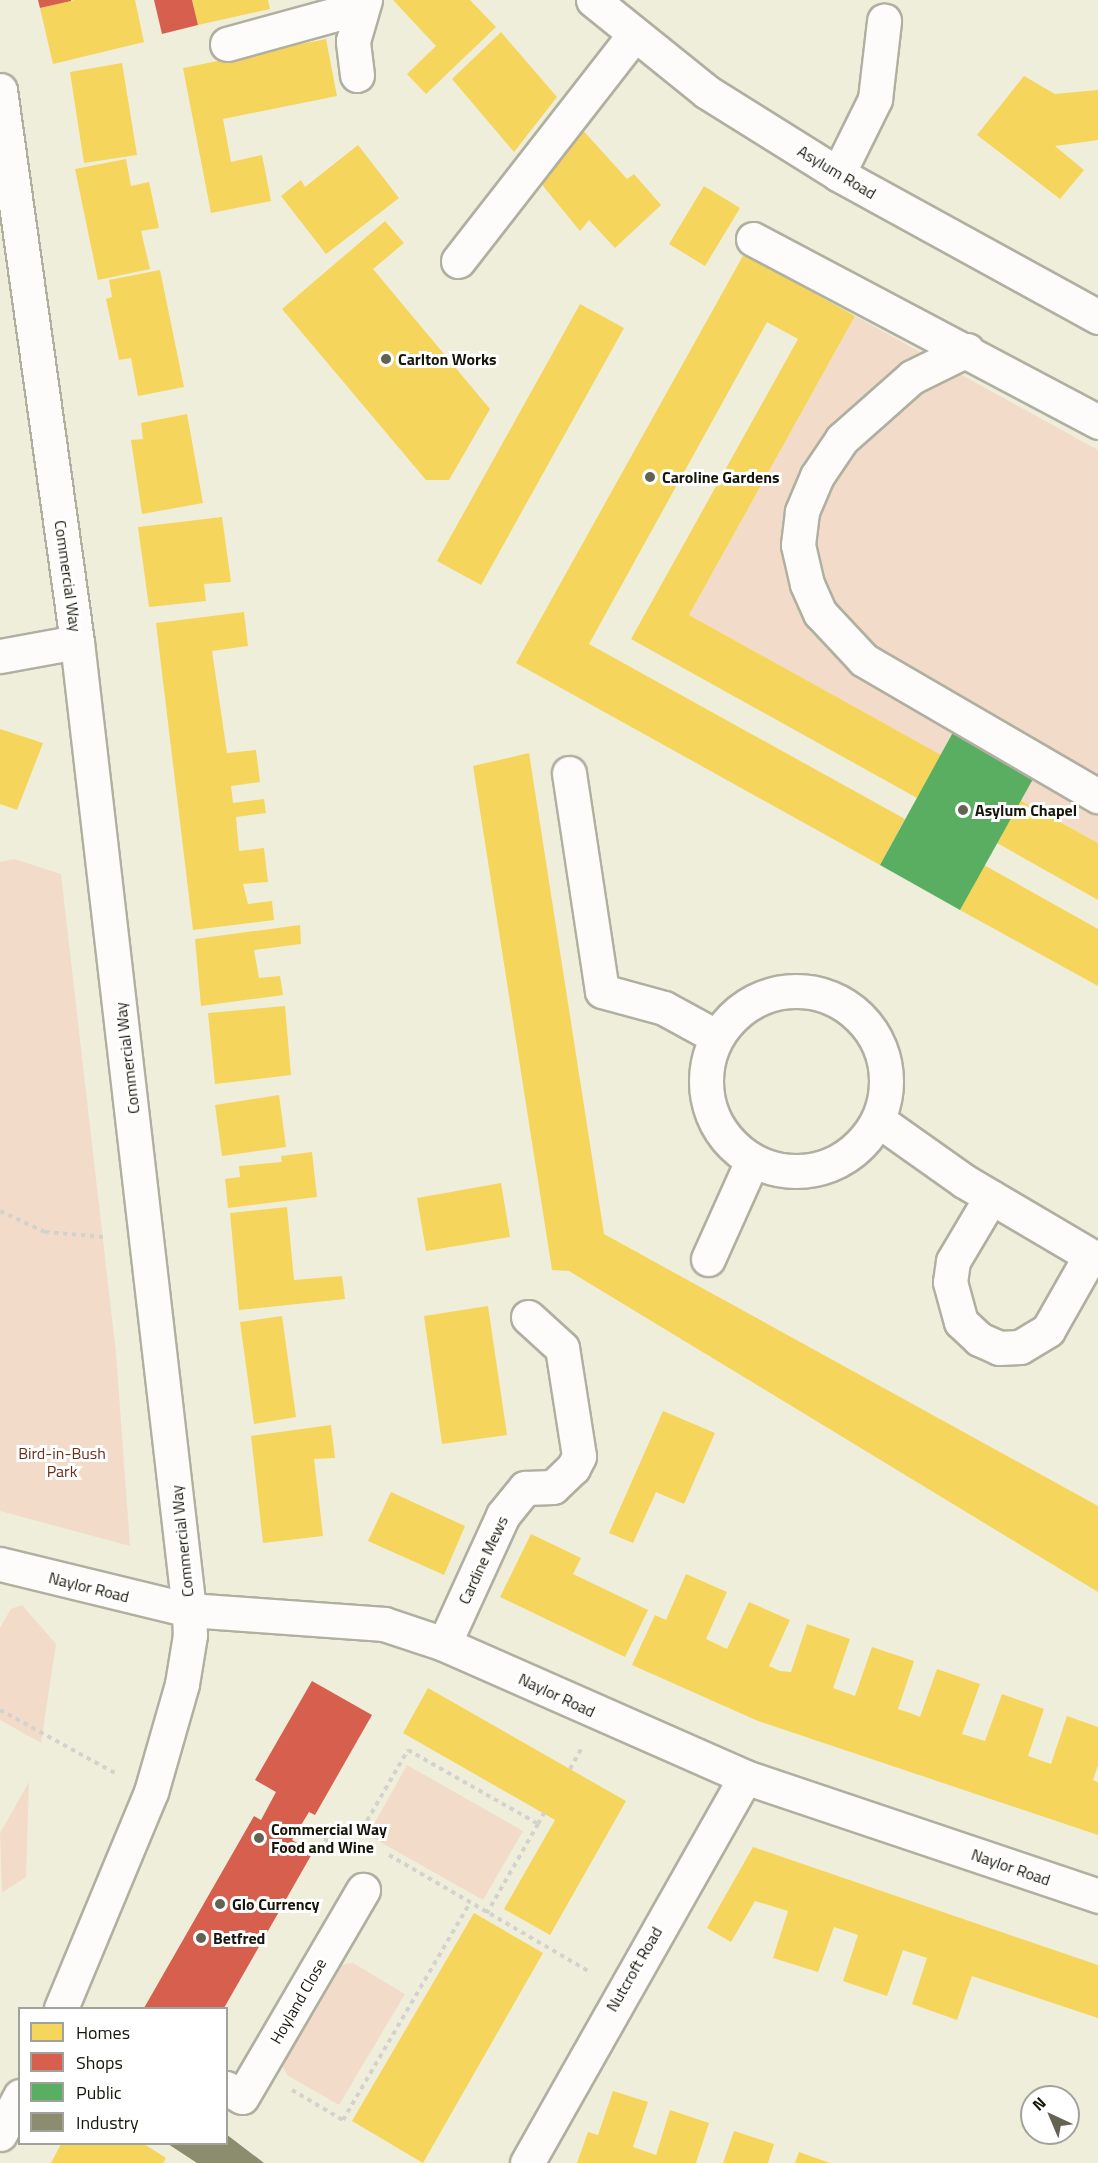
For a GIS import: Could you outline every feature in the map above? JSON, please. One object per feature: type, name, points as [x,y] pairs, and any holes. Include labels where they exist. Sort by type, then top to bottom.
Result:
[{"type":"street","name":"Asylum Road","points":[[593,0],[707,92],[837,174],[1098,317]]},
{"type":"street","points":[[227,44],[363,3]]},
{"type":"street","points":[[357,75],[353,41],[363,3]]},
{"type":"street","points":[[837,174],[875,99],[884,21]]},
{"type":"street","points":[[458,261],[634,35]]},
{"type":"street","name":"Commercial Way","points":[[0,90],[77,642],[189,1610],[187,1659],[151,1792],[71,2004]]},
{"type":"street","points":[[753,239],[967,350],[1098,422]]},
{"type":"street","points":[[967,350],[912,377],[842,439],[817,476],[802,512],[798,546],[807,584],[820,613],[864,660],[1098,796]]},
{"type":"street","points":[[0,656],[77,642]]},
{"type":"street","points":[[569,773],[602,991],[664,1008],[717,1037]]},
{"type":"street","points":[[794,991],[824,995],[851,1009],[872,1032],[880,1051],[886,1091],[878,1120],[861,1145],[837,1162],[809,1171],[779,1171],[752,1161],[729,1143],[714,1120],[706,1092],[707,1064],[717,1037],[736,1013],[763,997],[794,991]]},
{"type":"street","points":[[878,1120],[991,1197],[1094,1258],[1048,1329],[1020,1347],[999,1348],[979,1339],[961,1322],[951,1282],[953,1261],[991,1197]]},
{"type":"street","points":[[708,1259],[752,1161]]},
{"type":"street","name":"Cardine Mews","points":[[444,1644],[503,1515],[525,1488],[553,1487],[573,1468],[579,1456],[562,1348],[528,1317]]},
{"type":"street","name":"Naylor Road","points":[[0,1564],[189,1610],[384,1624],[444,1644],[745,1777],[1098,1896]]},
{"type":"street","name":"Nutcroft Road","points":[[527,2163],[621,1990],[745,1777]]},
{"type":"street","name":"Hoyland Close","points":[[228,2089],[242,2097],[369,1879]]},
{"type":"street","points":[[0,2134],[18,2100]]},
{"type":"path","points":[[0,1211],[45,1232],[111,1236]]},
{"type":"path","points":[[0,1710],[151,1792]]},
{"type":"path","points":[[349,1853],[408,1750],[538,1824]]},
{"type":"path","points":[[488,1913],[544,1813]]},
{"type":"path","points":[[301,1825],[349,1853],[369,1879],[384,1853],[621,1990]]},
{"type":"path","points":[[258,2070],[343,2120],[470,1903]]},
{"type":"green space","points":[[855,316],[1098,450],[1098,843],[689,615]]},
{"type":"green space","name":"Bird-in-Bush Park","points":[[14,859],[61,874],[116,1353],[130,1546],[0,1511],[0,862]]},
{"type":"green space","points":[[22,1605],[56,1644],[41,1743],[0,1720],[0,1628],[11,1609]]},
{"type":"green space","points":[[407,1765],[523,1831],[483,1900],[368,1835]]},
{"type":"green space","points":[[29,1782],[26,1877],[2,1893],[0,1833]]},
{"type":"green space","points":[[353,1963],[405,1994],[339,2105],[287,2075],[282,2065],[340,1965]]},
{"type":"building: Homes","points":[[75,0],[135,0],[144,42],[53,64],[40,8]]},
{"type":"building: Homes","points":[[192,0],[268,0],[270,9],[198,25]]},
{"type":"building: Homes","points":[[393,0],[470,0],[496,27],[426,94],[407,74],[436,46]]},
{"type":"building: Homes","points":[[501,32],[557,97],[514,152],[452,79]]},
{"type":"building: Homes","points":[[326,39],[337,96],[223,119],[231,162],[262,155],[271,201],[211,213],[183,68]]},
{"type":"building: Homes","points":[[122,63],[137,155],[84,163],[70,72]]},
{"type":"building: Homes","points":[[1024,76],[1055,94],[1098,90],[1098,140],[1055,146],[1084,170],[1060,199],[977,135]]},
{"type":"building: Homes","points":[[580,127],[627,179],[634,174],[661,205],[615,248],[589,220],[580,231],[539,181]]},
{"type":"building: Homes","points":[[358,145],[399,198],[326,254],[281,196],[301,180],[305,187]]},
{"type":"building: Homes","points":[[126,159],[131,186],[149,182],[159,228],[141,231],[150,269],[98,280],[75,169]]},
{"type":"building: Homes","points":[[704,186],[740,208],[705,266],[669,244]]},
{"type":"building: Homes","name":"Carlton Works","points":[[385,221],[404,243],[373,269],[490,409],[449,480],[426,480],[282,309]]},
{"type":"building: Homes","name":"Caroline Gardens","points":[[744,254],[855,316],[689,615],[941,755],[917,798],[631,639],[798,339],[767,322],[589,644],[905,819],[880,865],[516,663]]},
{"type":"building: Homes","points":[[160,270],[184,387],[138,396],[131,358],[119,360],[106,299],[112,297],[109,280]]},
{"type":"building: Homes","points":[[580,304],[624,328],[481,585],[437,561]]},
{"type":"building: Homes","points":[[187,414],[203,503],[142,514],[131,440],[143,439],[141,423]]},
{"type":"building: Homes","points":[[222,517],[231,582],[204,584],[206,601],[149,607],[138,527]]},
{"type":"building: Homes","points":[[244,612],[248,646],[212,651],[227,753],[256,750],[260,782],[231,786],[233,803],[264,799],[266,813],[236,817],[239,851],[264,848],[268,882],[243,884],[248,904],[272,901],[274,920],[193,930],[156,623]]},
{"type":"building: Homes","points":[[0,729],[43,743],[17,810],[0,804]]},
{"type":"building: Homes","points":[[529,753],[604,1234],[1098,1506],[1098,1592],[569,1271],[552,1270],[473,766]]},
{"type":"building: Homes","points":[[1020,800],[1098,843],[1098,900],[997,843]]},
{"type":"building: Homes","points":[[984,865],[1098,929],[1098,986],[960,910]]},
{"type":"building: Homes","points":[[300,925],[301,944],[254,950],[259,978],[280,976],[283,995],[201,1006],[195,939]]},
{"type":"building: Homes","points":[[285,1006],[291,1075],[215,1084],[208,1013]]},
{"type":"building: Homes","points":[[279,1095],[286,1147],[222,1156],[215,1105]]},
{"type":"building: Homes","points":[[312,1152],[317,1197],[228,1208],[225,1179],[240,1177],[239,1166],[282,1162],[281,1156]]},
{"type":"building: Homes","points":[[501,1183],[510,1237],[426,1251],[417,1198]]},
{"type":"building: Homes","points":[[287,1207],[294,1280],[342,1276],[345,1299],[239,1310],[230,1213]]},
{"type":"building: Homes","points":[[488,1306],[507,1435],[442,1444],[424,1316]]},
{"type":"building: Homes","points":[[282,1316],[296,1417],[254,1424],[240,1322]]},
{"type":"building: Homes","points":[[663,1411],[715,1433],[684,1504],[656,1492],[633,1543],[609,1533]]},
{"type":"building: Homes","points":[[331,1425],[335,1458],[314,1459],[323,1536],[263,1543],[251,1436]]},
{"type":"building: Homes","points":[[391,1492],[465,1526],[444,1575],[368,1541]]},
{"type":"building: Homes","points":[[531,1534],[581,1558],[573,1574],[648,1610],[625,1657],[500,1597]]},
{"type":"building: Homes","points":[[686,1574],[727,1592],[706,1639],[727,1649],[749,1602],[790,1620],[769,1666],[780,1671],[791,1672],[807,1624],[850,1639],[833,1688],[855,1696],[872,1647],[914,1661],[898,1709],[920,1717],[937,1669],[980,1684],[962,1734],[985,1741],[1002,1694],[1044,1709],[1028,1756],[1051,1764],[1067,1716],[1098,1727],[1098,1765],[1093,1780],[1098,1782],[1098,1835],[758,1721],[632,1665],[655,1615],[666,1620]]},
{"type":"building: Homes","points":[[428,1688],[626,1801],[550,1935],[504,1909],[555,1820],[403,1733]]},
{"type":"building: Homes","points":[[753,1847],[1098,1965],[1098,2018],[972,1976],[957,2020],[912,2004],[927,1958],[903,1950],[887,1996],[843,1981],[858,1935],[834,1927],[818,1972],[773,1958],[788,1911],[755,1901],[731,1942],[707,1928]]},
{"type":"building: Homes","points":[[474,1913],[543,1953],[423,2163],[352,2121]]},
{"type":"building: Homes","points":[[613,2091],[648,2102],[633,2147],[656,2155],[670,2110],[709,2123],[696,2163],[577,2163],[588,2132],[598,2135]]},
{"type":"building: Homes","points":[[734,2131],[774,2144],[768,2163],[723,2163]]},
{"type":"building: Homes","points":[[60,2145],[146,2145],[166,2158],[163,2163],[51,2163]]},
{"type":"building: Homes","points":[[799,2152],[830,2163],[795,2163]]},
{"type":"building: Shops","points":[[38,0],[71,0],[71,1],[40,8]]},
{"type":"building: Shops","points":[[154,0],[192,0],[198,25],[162,34]]},
{"type":"building: Shops","points":[[312,1681],[372,1715],[315,1815],[309,1812],[292,1840],[313,1852],[225,2007],[145,2007],[254,1816],[261,1820],[276,1792],[255,1780]]},
{"type":"building: Public","name":"Asylum Chapel","points":[[957,725],[1038,770],[960,910],[880,865]]},
{"type":"building: Industry","points":[[228,2136],[264,2163],[197,2163],[170,2145],[228,2145]]},
{"type":"place","name":"Carlton Works","points":[[386,359]]},
{"type":"place","name":"Caroline Gardens","points":[[650,477]]},
{"type":"place","name":"Asylum Chapel","points":[[963,810]]},
{"type":"place","name":"Commercial Way Food and Wine","points":[[259,1838]]},
{"type":"place","name":"Glo Currency","points":[[220,1904]]},
{"type":"place","name":"Betfred","points":[[201,1938]]}]
